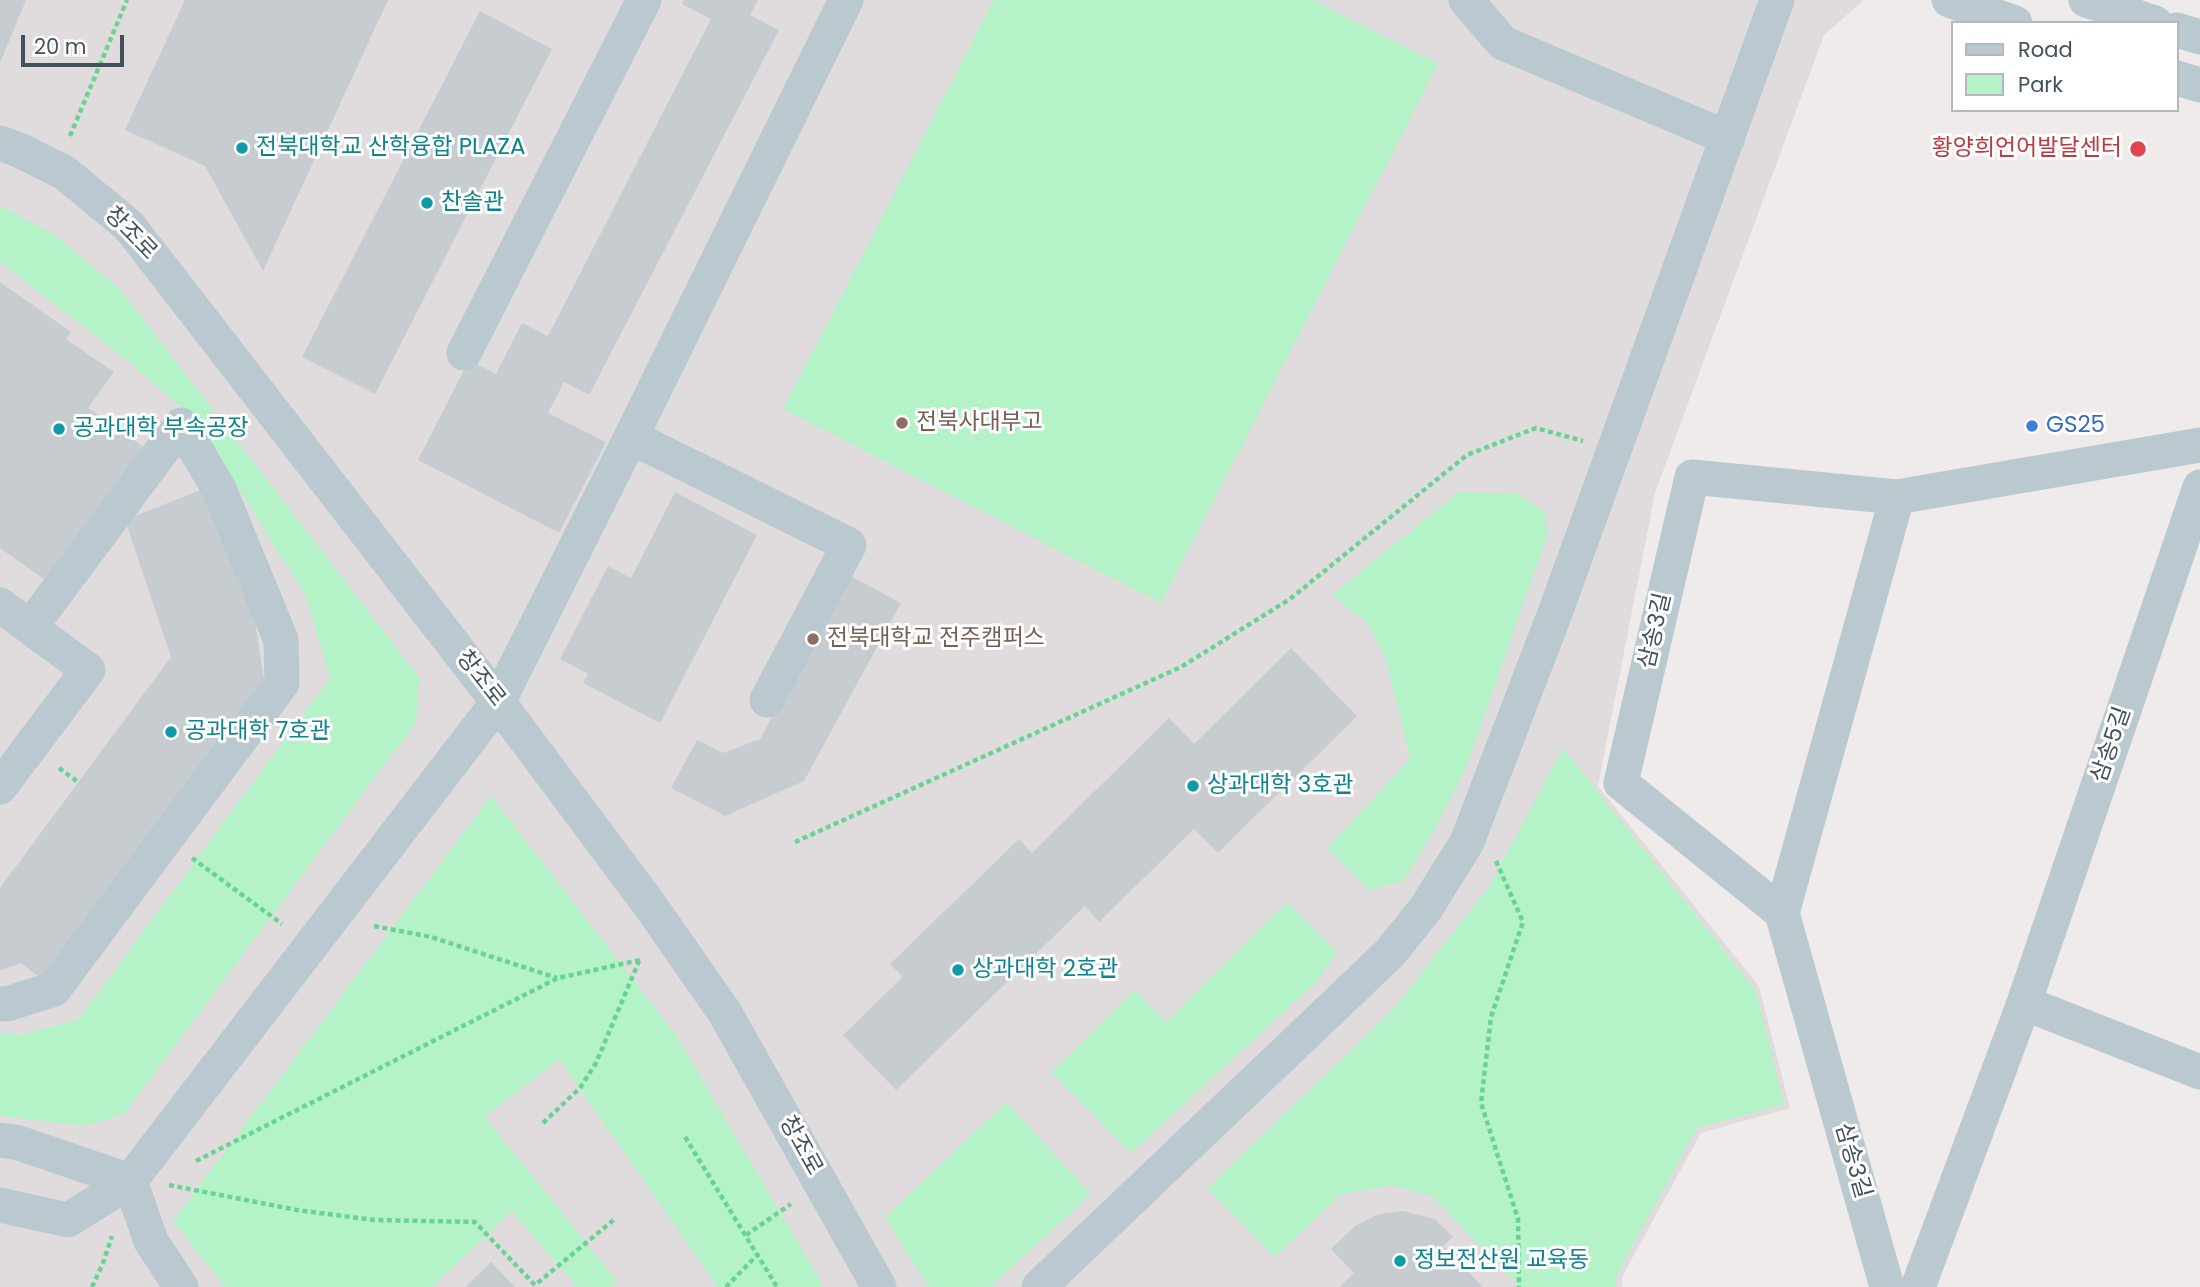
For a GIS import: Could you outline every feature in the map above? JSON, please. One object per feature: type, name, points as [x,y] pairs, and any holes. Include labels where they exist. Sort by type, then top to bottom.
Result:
[{"type":"street","points":[[464,353],[644,0]]},
{"type":"street","points":[[1466,0],[1503,43],[1728,138]]},
{"type":"street","points":[[1039,1287],[1390,953],[1426,908],[1467,842],[1560,600],[1777,0]]},
{"type":"street","points":[[1949,0],[2009,21]]},
{"type":"street","points":[[2086,0],[2149,21]]},
{"type":"street","points":[[0,1205],[68,1220],[130,1181],[498,702],[631,437],[837,3]]},
{"type":"street","points":[[2179,31],[2200,37]]},
{"type":"street","points":[[2179,79],[2200,85]]},
{"type":"street","name":"창조로","points":[[0,143],[65,173],[130,226],[498,702],[649,904],[725,1013],[879,1287]]},
{"type":"street","points":[[0,1004],[54,989],[282,683],[281,640],[219,489],[181,425],[31,626]]},
{"type":"street","points":[[631,437],[849,545],[767,700]]},
{"type":"street","name":"삼송3길","points":[[1887,1287],[1782,913],[1620,783],[1692,477],[1898,497],[2200,445]]},
{"type":"street","name":"삼송5길","points":[[1918,1287],[2024,1003],[2200,487]]},
{"type":"street","points":[[1782,913],[1898,497]]},
{"type":"street","points":[[0,604],[88,670],[0,787]]},
{"type":"street","points":[[2024,1003],[2200,1072]]},
{"type":"street","points":[[0,1140],[19,1143],[130,1181]]},
{"type":"street","points":[[130,1181],[151,1241],[181,1287]]},
{"type":"path","points":[[65,146],[127,0]]},
{"type":"path","points":[[795,842],[1181,667],[1290,599],[1467,455],[1536,428],[1587,442]]},
{"type":"path","points":[[192,858],[282,924]]},
{"type":"path","points":[[1495,859],[1524,922],[1491,1017],[1481,1103],[1518,1219],[1520,1287]]},
{"type":"path","points":[[374,926],[431,937],[558,978]]},
{"type":"path","points":[[196,1161],[558,978],[640,960],[596,1063],[580,1088],[543,1123]]},
{"type":"path","points":[[685,1137],[777,1287]]},
{"type":"path","points":[[172,1185],[297,1210],[374,1220],[475,1222],[535,1285],[617,1218]]},
{"type":"path","points":[[746,1235],[792,1203]]},
{"type":"path","points":[[726,1287],[758,1254]]},
{"type":"path","points":[[92,1287],[103,1263]]},
{"type":"shaded area","name":"전북대학교 전주캠퍼스","points":[[0,0],[1864,0],[1824,35],[1655,493],[1598,786],[1759,986],[1790,1108],[1701,1133],[1623,1275],[1622,1287],[0,1287]]},
{"type":"green space","points":[[994,0],[1313,0],[1438,64],[1161,603],[783,409]]},
{"type":"green space","points":[[0,206],[52,233],[119,288],[419,677],[416,722],[124,1114],[85,1126],[0,1116],[0,1033],[20,1035],[78,1020],[330,678],[306,596],[195,419],[123,357],[0,262]]},
{"type":"green space","points":[[1459,492],[1518,494],[1546,513],[1547,535],[1469,760],[1454,792],[1403,881],[1369,890],[1327,848],[1410,759],[1387,662],[1368,624],[1332,595]]},
{"type":"green space","points":[[1563,748],[1756,991],[1784,1104],[1697,1128],[1616,1276],[1615,1287],[1520,1287],[1432,1196],[1390,1185],[1340,1195],[1275,1257],[1207,1188],[1392,1011],[1488,888]]},
{"type":"green space","points":[[491,796],[676,1035],[824,1287],[718,1287],[559,1059],[485,1117],[617,1281],[610,1287],[577,1287],[512,1211],[432,1287],[225,1287],[173,1221]]},
{"type":"green space","points":[[1287,902],[1337,952],[1318,980],[1131,1153],[1051,1072],[1135,990],[1166,1022]]},
{"type":"green space","points":[[1006,1102],[1091,1194],[990,1287],[929,1287],[885,1218]]},
{"type":"building","points":[[0,0],[26,0],[0,63]]},
{"type":"building","name":"전북대학교 산학융합 PLAZA","points":[[185,0],[388,0],[263,271],[205,166],[125,130]]},
{"type":"building","points":[[684,0],[758,0],[750,15],[779,30],[589,395],[564,382],[548,413],[606,442],[559,533],[418,460],[469,360],[496,374],[522,323],[548,336],[711,19],[682,4]]},
{"type":"building","name":"찬솔관","points":[[480,11],[552,49],[375,394],[302,357]]},
{"type":"building","name":"공과대학 부속공장","points":[[0,282],[71,332],[66,339],[114,372],[88,408],[148,450],[52,585],[0,548]]},
{"type":"building","name":"공과대학 7호관","points":[[203,489],[255,621],[264,681],[46,982],[21,963],[0,971],[0,888],[171,657],[125,520]]},
{"type":"building","points":[[675,492],[757,535],[660,723],[583,683],[588,674],[560,659],[608,566],[631,578]]},
{"type":"building","points":[[849,575],[901,603],[804,781],[725,816],[671,788],[697,740],[723,753],[760,739]]},
{"type":"building","points":[[1291,648],[1357,716],[1218,853],[1194,829],[1099,922],[1085,906],[896,1090],[843,1035],[903,977],[890,964],[1019,839],[1032,853],[1169,718],[1194,744]]},
{"type":"building","name":"정보전산원 교육동","points":[[1403,1211],[1435,1219],[1453,1237],[1443,1246],[1483,1287],[1339,1287],[1354,1273],[1331,1249],[1355,1226],[1379,1214]]},
{"type":"building","points":[[491,1262],[515,1287],[465,1287]]},
{"type":"place","name":"전북대학교 산학융합 PLAZA","points":[[242,148]]},
{"type":"place","name":"황양희언어발달센터","points":[[2138,149]]},
{"type":"place","name":"찬솔관","points":[[427,203]]},
{"type":"place","name":"전북사대부고","points":[[902,423]]},
{"type":"place","name":"GS25","points":[[2032,426]]},
{"type":"place","name":"공과대학 부속공장","points":[[59,429]]},
{"type":"place","name":"전북대학교 전주캠퍼스","points":[[813,639]]},
{"type":"place","name":"공과대학 7호관","points":[[171,732]]},
{"type":"place","name":"상과대학 3호관","points":[[1193,786]]},
{"type":"place","name":"상과대학 2호관","points":[[958,970]]},
{"type":"place","name":"정보전산원 교육동","points":[[1400,1261]]}]
